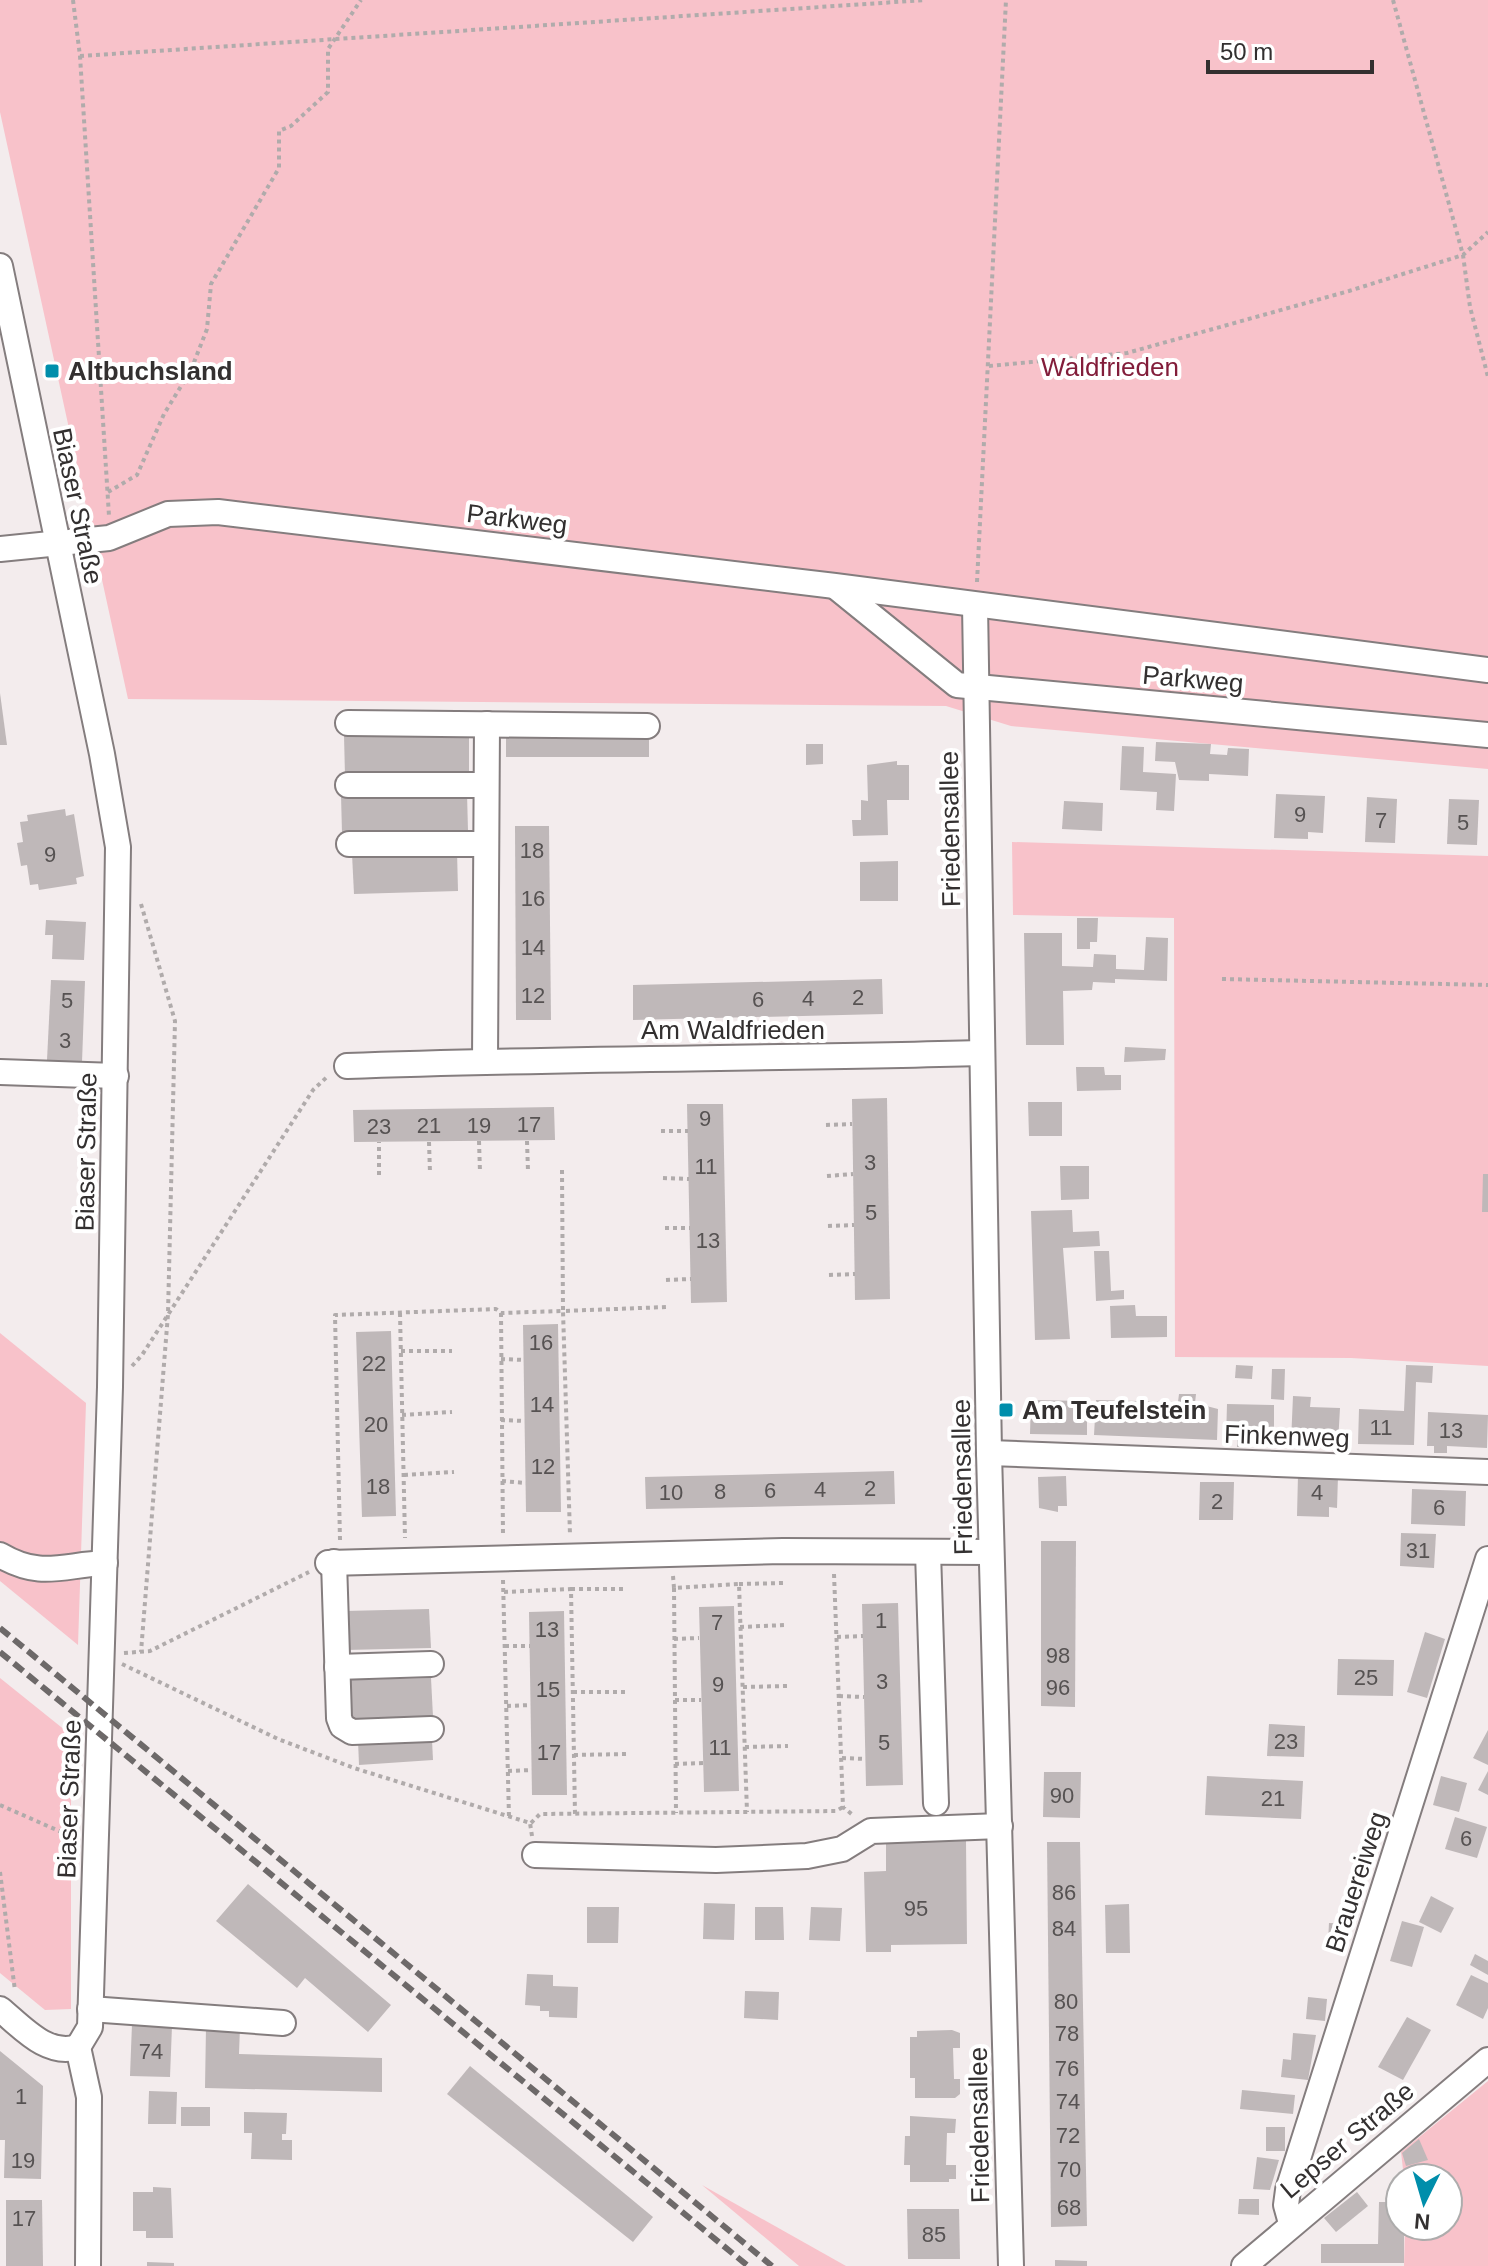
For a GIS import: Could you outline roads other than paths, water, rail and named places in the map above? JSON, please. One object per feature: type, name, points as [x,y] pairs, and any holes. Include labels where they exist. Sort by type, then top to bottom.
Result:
[{"type":"street","name":"Biaser Straße","points":[[0,266],[108,783],[119,866],[110,1387],[90,2009],[88,2036],[78,2047]]},
{"type":"street","name":"Parkweg","points":[[57,545],[109,538],[168,514],[218,512],[835,586],[1488,670]]},
{"type":"street","points":[[0,549],[57,545]]},
{"type":"street","name":"Parkweg","points":[[835,586],[957,685],[1488,735]]},
{"type":"street","points":[[975,605],[976,687]]},
{"type":"street","name":"Friedensallee","points":[[976,687],[991,1552],[1011,2266]]},
{"type":"street","points":[[348,723],[647,726]]},
{"type":"street","points":[[485,1061],[487,724]]},
{"type":"street","points":[[348,785],[486,785]]},
{"type":"street","points":[[349,844],[485,844]]},
{"type":"street","name":"Am Waldfrieden","points":[[338,1071],[485,1061],[765,1060],[982,1053]]},
{"type":"street","points":[[0,1072],[116,1076]]},
{"type":"street","name":"Finkenweg","points":[[989,1453],[1488,1472]]},
{"type":"street","points":[[431,1729],[352,1732],[342,1726],[334,1562],[833,1551],[991,1552]]},
{"type":"street","points":[[928,1552],[936,1803]]},
{"type":"street","points":[[0,1555],[19,1566],[49,1572],[105,1563]]},
{"type":"street","name":"Brauereiweg","points":[[1291,2223],[1286,2205],[1288,2190],[1488,1559]]},
{"type":"street","points":[[337,1667],[431,1664]]},
{"type":"street","points":[[535,1855],[674,1860],[807,1856],[842,1849],[871,1831],[1000,1826]]},
{"type":"street","points":[[0,2009],[53,2048],[78,2047],[89,2097],[88,2266]]},
{"type":"street","points":[[90,2009],[283,2023]]},
{"type":"street","name":"Lepser Straße","points":[[1244,2266],[1291,2223],[1488,2060]]},
{"type":"railway","points":[[0,1628],[772,2266]]},
{"type":"railway","points":[[0,1652],[748,2266]]},
{"type":"place","name":"Altbuchsland","points":[[52,371]]},
{"type":"place","name":"Am Teufelstein","points":[[1006,1410]]},
{"type":"park label","name":"Waldfrieden","points":[[1110,367]]}]
